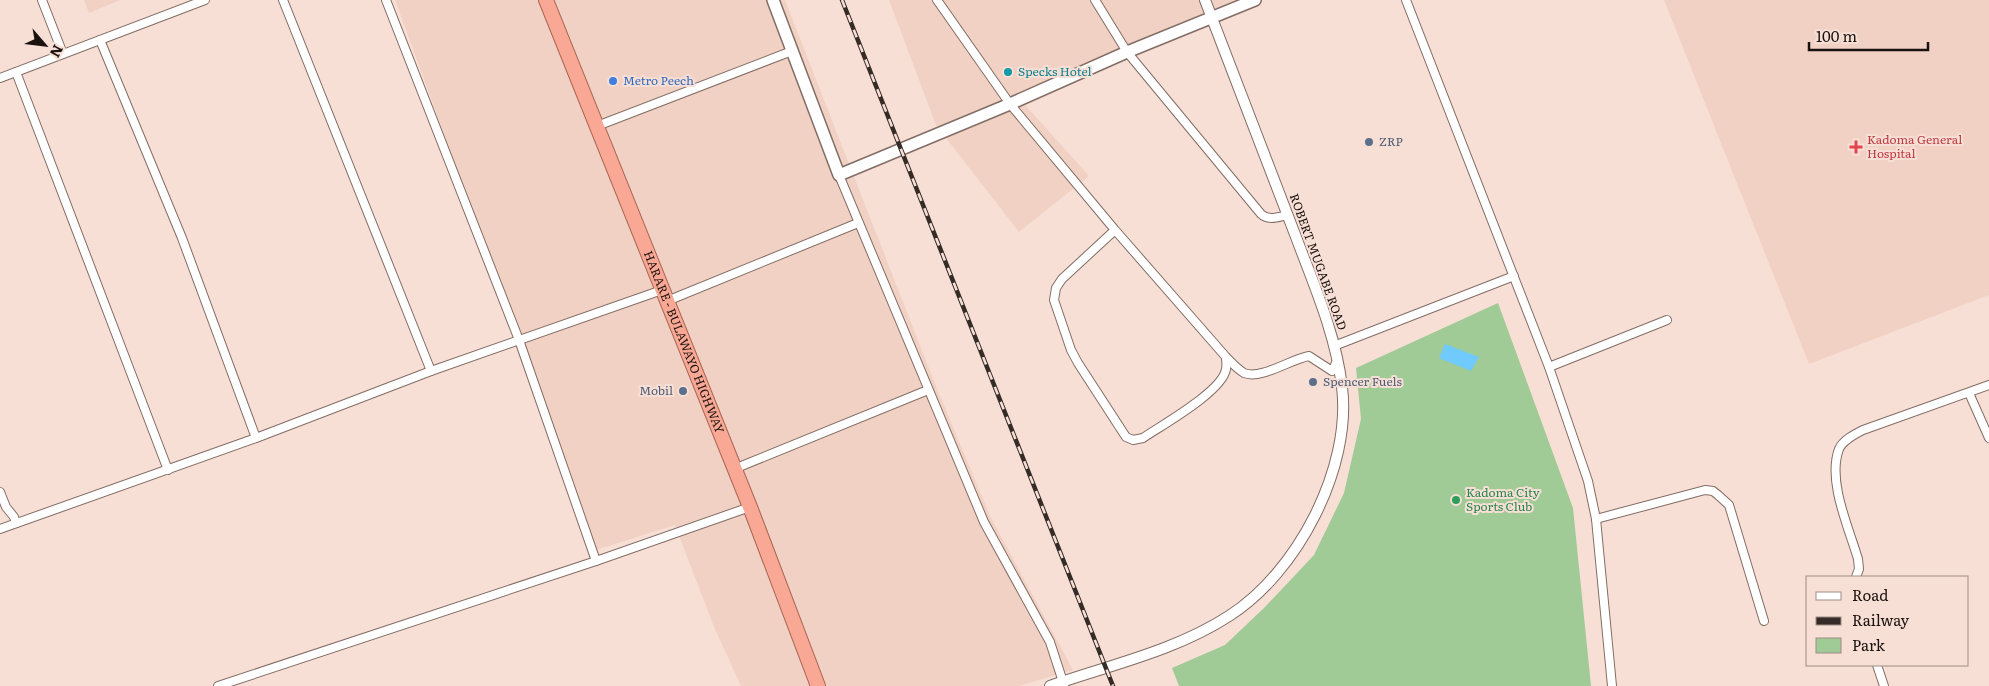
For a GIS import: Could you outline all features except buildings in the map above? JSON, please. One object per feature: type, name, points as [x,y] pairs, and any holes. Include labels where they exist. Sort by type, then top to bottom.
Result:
[{"type":"highway","name":"HARARE - BULAWAYO HIGHWAY","points":[[546,0],[750,507],[818,686]]},
{"type":"main road","points":[[773,0],[840,175],[1010,104],[1127,52],[1254,0]]},
{"type":"street","points":[[42,0],[63,54]]},
{"type":"street","points":[[0,78],[205,0]]},
{"type":"street","points":[[283,0],[431,371]]},
{"type":"street","points":[[386,0],[519,340],[596,561]]},
{"type":"street","points":[[937,0],[1010,104],[1115,230],[1226,357],[1243,372],[1251,375],[1266,372],[1300,357],[1309,356],[1332,371],[1337,361]]},
{"type":"street","points":[[1095,0],[1127,52],[1261,214],[1265,218],[1288,215]]},
{"type":"street","name":"ROBERT MUGABE ROAD","points":[[1050,686],[1064,684],[1174,645],[1230,616],[1258,594],[1294,552],[1322,500],[1332,473],[1343,412],[1342,388],[1334,346],[1288,215],[1205,0]]},
{"type":"street","points":[[1406,0],[1550,367],[1588,481],[1596,519],[1612,686]]},
{"type":"street","points":[[100,40],[182,238],[256,438]]},
{"type":"street","points":[[596,126],[792,51]]},
{"type":"street","points":[[16,72],[168,470]]},
{"type":"street","points":[[840,175],[858,224],[984,522],[1050,642],[1064,684]]},
{"type":"street","points":[[0,529],[256,438],[431,371],[519,340],[665,295],[858,224]]},
{"type":"street","points":[[1115,230],[1062,279],[1056,288],[1054,300],[1071,350],[1078,364],[1126,437],[1133,440],[1143,438],[1207,395],[1221,380],[1226,370],[1226,357]]},
{"type":"street","points":[[1334,346],[1514,276]]},
{"type":"street","points":[[1550,367],[1666,320]]},
{"type":"street","points":[[1856,576],[1860,569],[1858,559],[1840,502],[1837,484],[1836,470],[1840,448],[1850,437],[1863,430],[1989,385]]},
{"type":"street","points":[[734,469],[928,390]]},
{"type":"street","points":[[1969,393],[1989,438]]},
{"type":"street","points":[[1596,519],[1705,490],[1713,491],[1729,506],[1764,621]]},
{"type":"street","points":[[0,492],[6,508],[12,513],[16,524]]},
{"type":"street","points":[[218,686],[596,561],[750,507]]},
{"type":"street","points":[[1878,666],[1884,686]]},
{"type":"shaded area","points":[[84,0],[120,0],[89,13]]},
{"type":"shaded area","points":[[395,0],[785,0],[935,384],[991,518],[1073,670],[1019,686],[741,686],[714,627],[675,525],[596,550]]},
{"type":"shaded area","points":[[889,0],[1242,0],[1018,97],[1089,176],[1019,232],[936,125]]},
{"type":"shaded area","name":"Kadoma General Hospital","points":[[1664,0],[1989,0],[1989,295],[1809,364]]},
{"type":"green space","name":"Kadoma City Sports Club","points":[[1498,303],[1573,508],[1591,686],[1179,686],[1172,668],[1225,645],[1265,607],[1314,555],[1344,493],[1361,419],[1356,368]]},
{"type":"water","points":[[1445,344],[1479,357],[1471,371],[1439,358]]},
{"type":"railway","points":[[842,0],[1113,686]]},
{"type":"place","name":"Specks Hotel","points":[[1008,72]]},
{"type":"place","name":"Metro Peech","points":[[613,81]]},
{"type":"place","name":"ZRP","points":[[1369,142]]},
{"type":"place","name":"Kadoma General Hospital","points":[[1856,147]]},
{"type":"place","name":"Spencer Fuels","points":[[1313,382]]},
{"type":"place","name":"Mobil","points":[[683,391]]},
{"type":"place","name":"Kadoma City Sports Club","points":[[1456,500]]}]
